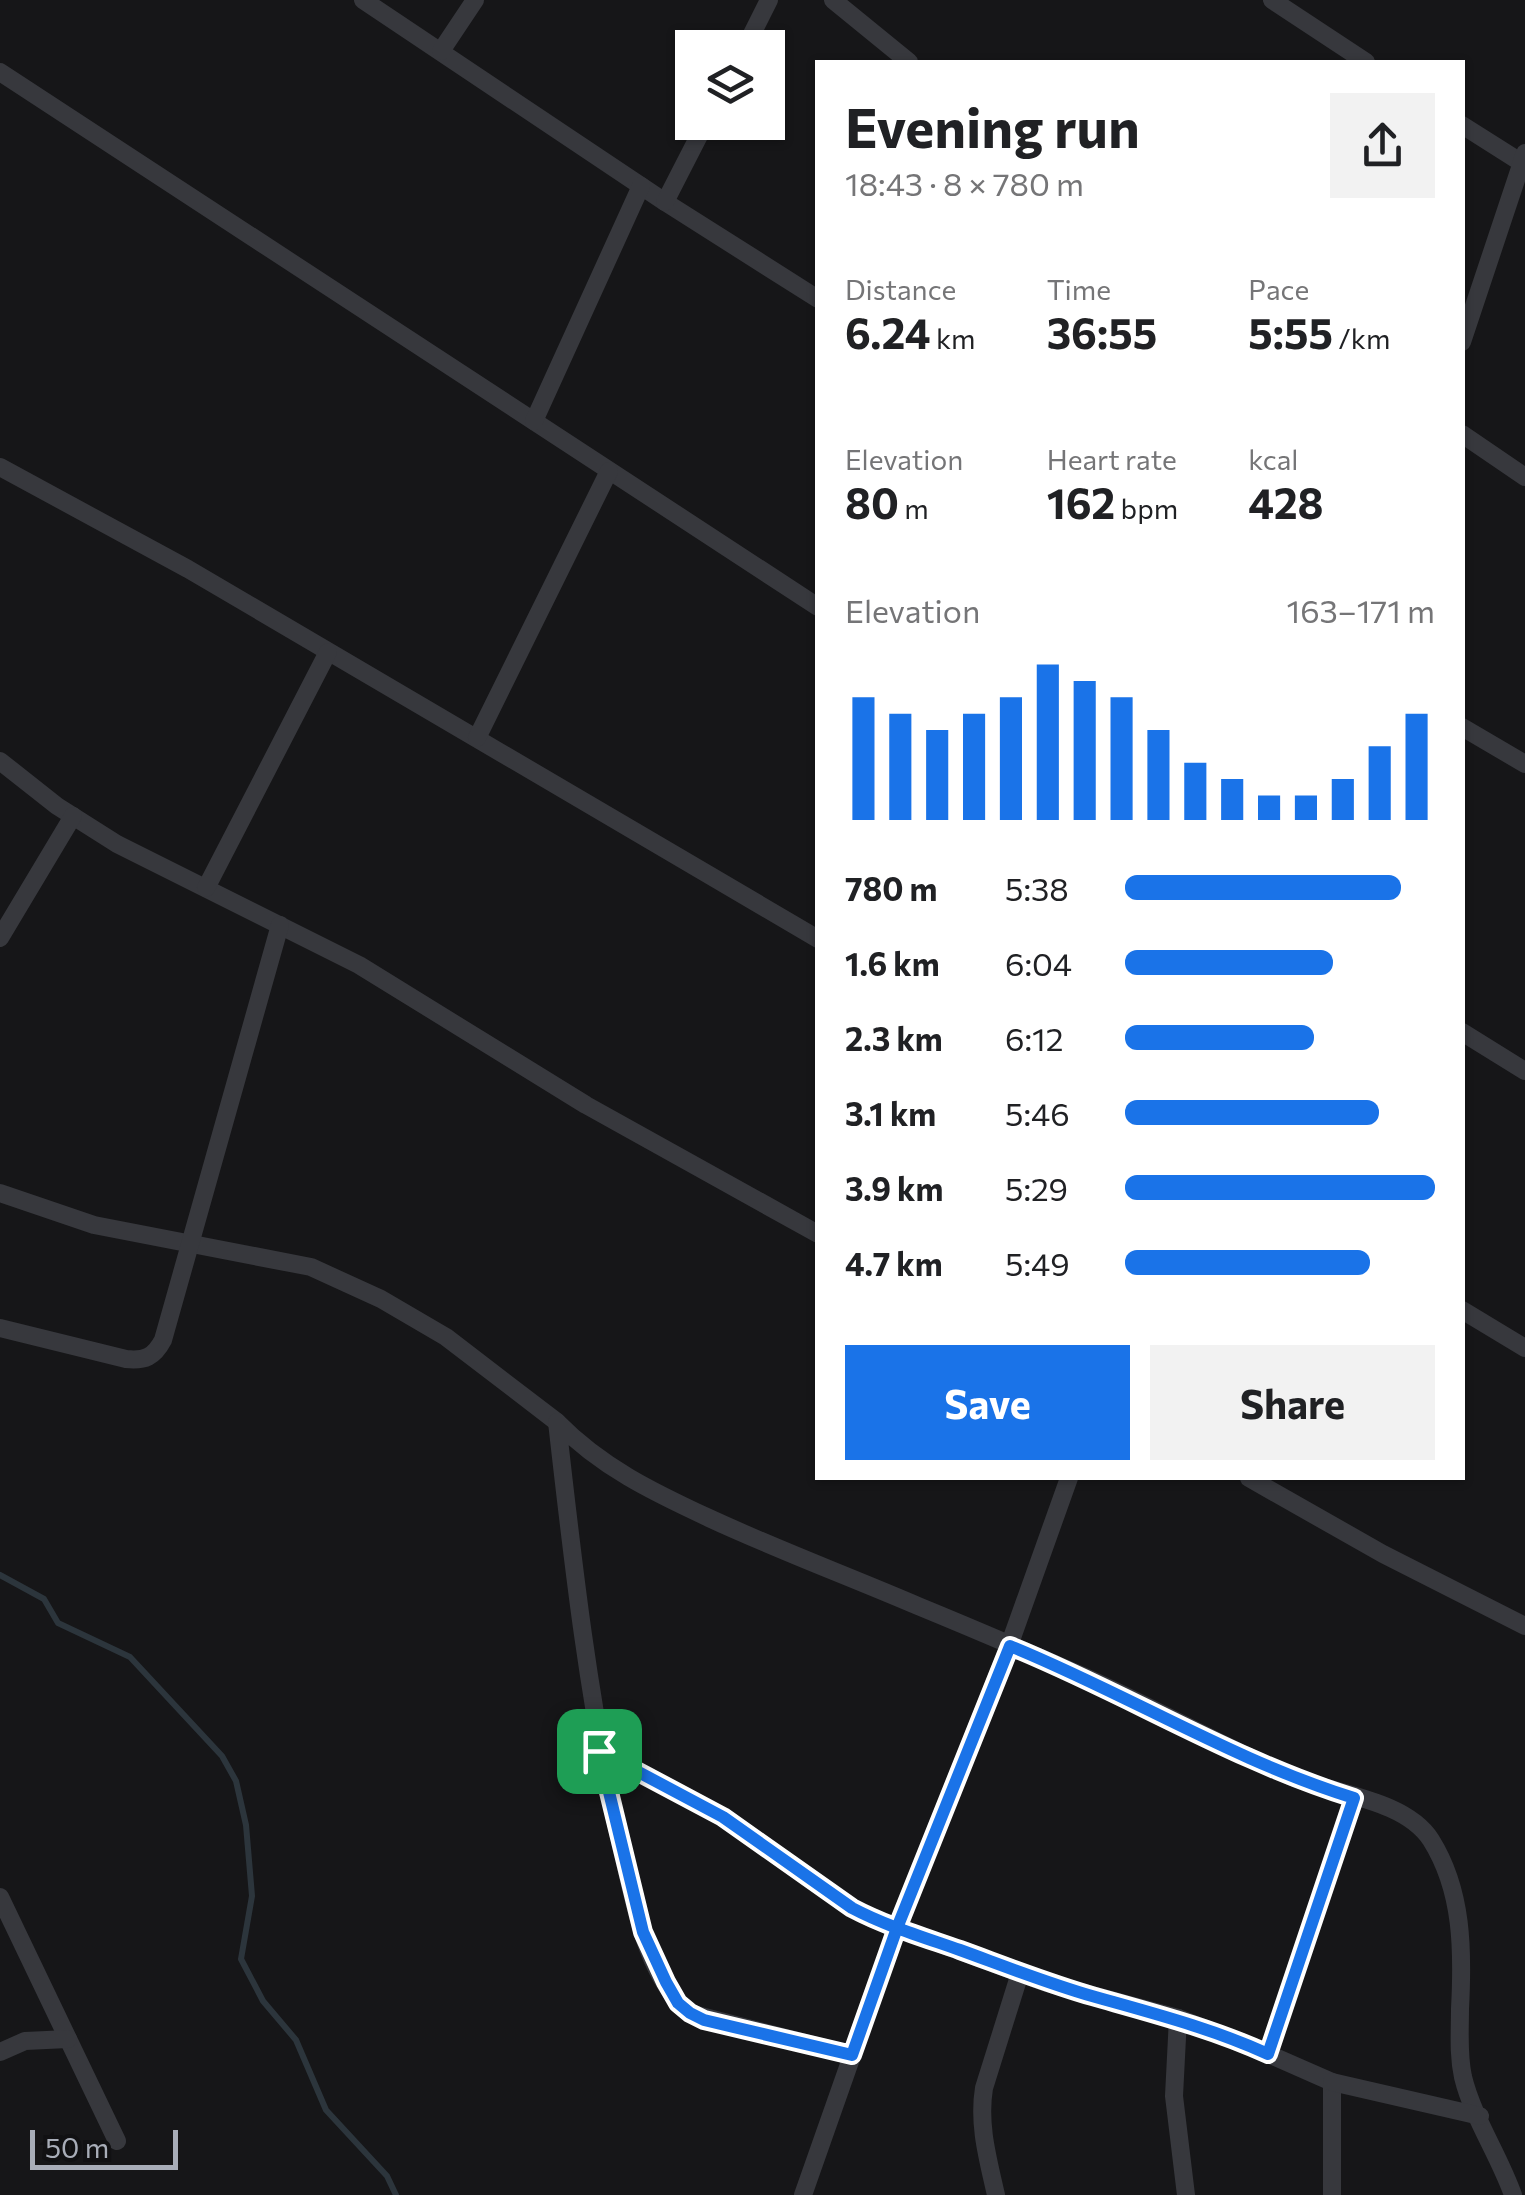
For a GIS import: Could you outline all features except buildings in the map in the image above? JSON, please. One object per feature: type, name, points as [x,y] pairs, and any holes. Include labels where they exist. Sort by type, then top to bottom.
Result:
[{"type":"street","points":[[363,0],[815,297]]},
{"type":"street","points":[[441,52],[475,0]]},
{"type":"street","points":[[754,30],[769,0]]},
{"type":"street","points":[[833,0],[908,60]]},
{"type":"street","points":[[1272,0],[1363,60]]},
{"type":"street","points":[[0,72],[815,605]]},
{"type":"street","points":[[1465,127],[1524,160],[1465,333]]},
{"type":"street","points":[[666,202],[697,140]]},
{"type":"street","points":[[534,422],[642,186]]},
{"type":"street","points":[[1465,436],[1525,477]]},
{"type":"street","points":[[0,467],[188,570],[815,937]]},
{"type":"street","points":[[477,738],[610,471]]},
{"type":"street","points":[[206,888],[328,652]]},
{"type":"street","points":[[1465,729],[1525,764]]},
{"type":"street","points":[[0,761],[117,844],[395,985],[442,1019],[586,1105],[815,1232]]},
{"type":"street","points":[[0,938],[73,816]]},
{"type":"street","points":[[0,1328],[126,1359],[146,1359],[163,1340],[280,925]]},
{"type":"street","points":[[1465,1034],[1525,1072]]},
{"type":"street","points":[[0,1192],[94,1225],[311,1267],[381,1299],[446,1337],[557,1422],[584,1450],[639,1485],[789,1555],[1087,1678],[1247,1757],[1310,1784],[1402,1813],[1431,1840],[1448,1876],[1460,1922],[1460,2052],[1464,2076],[1513,2195]]},
{"type":"street","points":[[1465,1312],[1525,1348]]},
{"type":"street","points":[[557,1422],[599,1751],[652,1957],[678,2003],[704,2020],[852,2055]]},
{"type":"street","points":[[803,2195],[897,1928],[1010,1646],[1068,1480]]},
{"type":"street","points":[[1253,1480],[1383,1554],[1525,1626]]},
{"type":"street","points":[[599,1751],[706,1807],[852,1908],[897,1928],[1094,1997],[1178,2018],[1332,2082],[1480,2116]]},
{"type":"street","points":[[1268,2054],[1354,1798]]},
{"type":"street","points":[[0,1896],[117,2141]]},
{"type":"street","points":[[996,2195],[981,2108],[1020,1972]]},
{"type":"street","points":[[1178,2018],[1174,2096],[1186,2195]]},
{"type":"street","points":[[0,2052],[25,2041],[68,2039]]},
{"type":"street","points":[[1332,2082],[1332,2195]]},
{"type":"waterway","points":[[0,1575],[44,1599],[58,1623],[130,1657],[222,1756],[236,1781],[246,1825],[252,1896],[241,1959],[263,2001],[296,2040],[326,2110],[387,2176],[396,2195]]},
{"type":"route","points":[[599,1751],[643,1932],[678,2003],[704,2020],[852,2055],[897,1928],[1010,1646],[1087,1678],[1247,1757],[1354,1798],[1268,2054],[1178,2018],[1048,1983],[1000,1965],[897,1928],[872,1919],[723,1817],[599,1751]]}]
